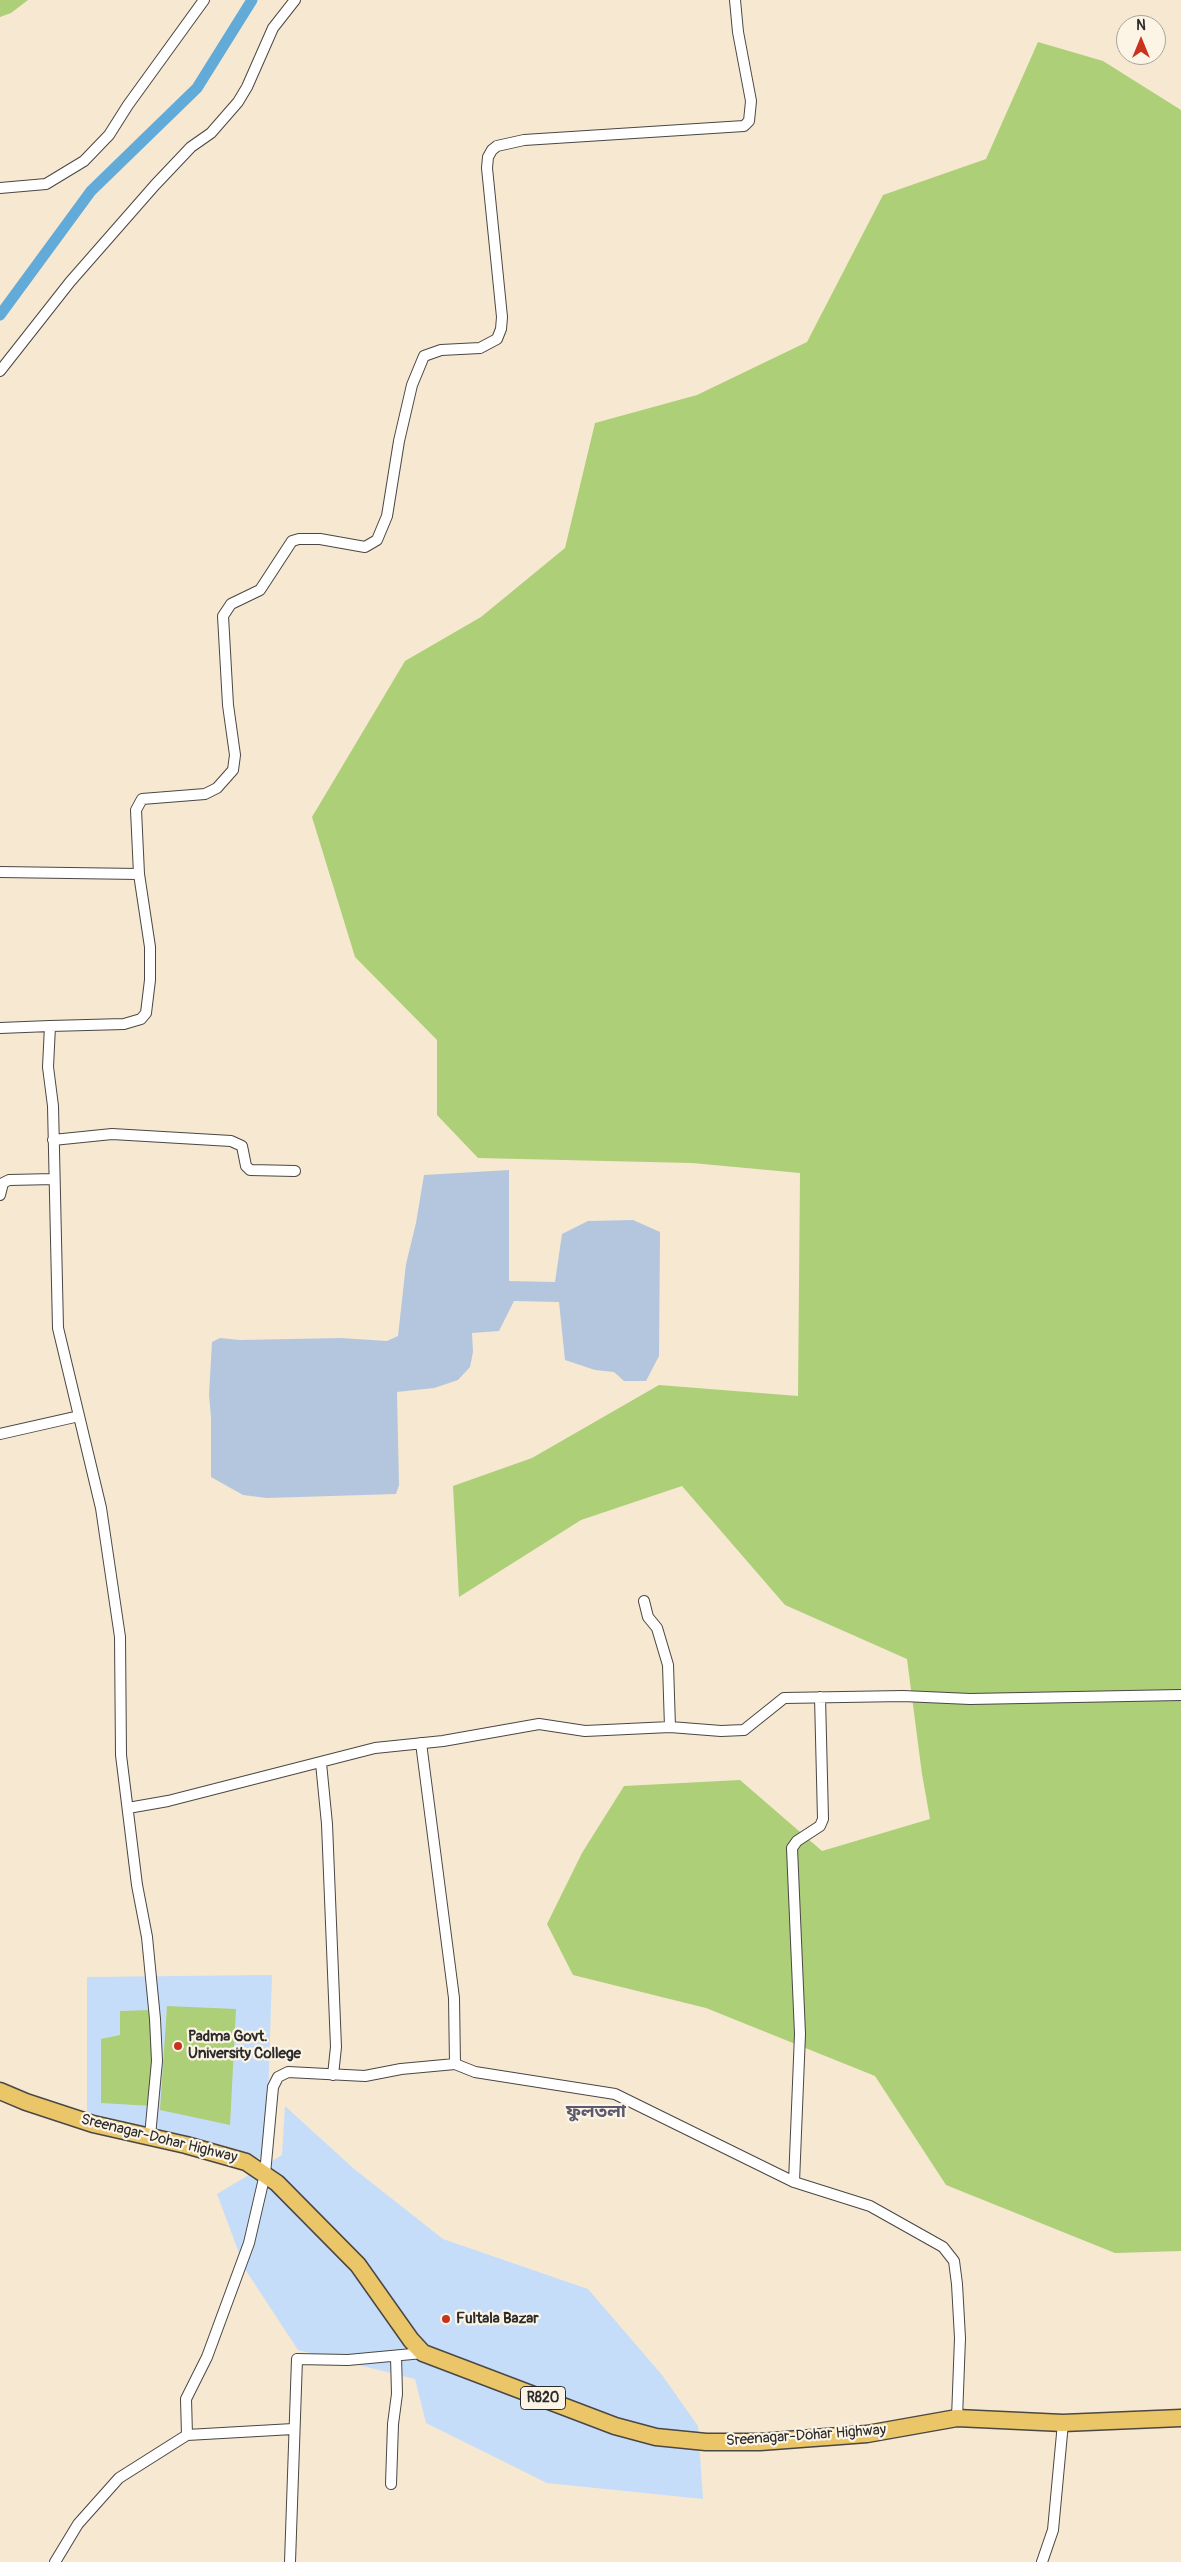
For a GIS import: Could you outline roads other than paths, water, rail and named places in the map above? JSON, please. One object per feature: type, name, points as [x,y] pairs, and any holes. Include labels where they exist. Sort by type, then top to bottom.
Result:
[{"type":"main road","name":"Sreenagar-Dohar Highway","points":[[0,2091],[26,2102],[93,2124],[150,2136],[246,2162],[265,2174],[358,2265],[411,2340],[422,2352],[615,2426],[656,2437],[706,2442],[760,2442],[867,2434],[957,2418],[1063,2423],[1181,2418]]},
{"type":"street","points":[[0,188],[46,184],[84,161],[109,135],[128,105],[204,0]]},
{"type":"street","points":[[0,371],[70,282],[155,185],[191,147],[211,133],[238,102],[256,69],[272,28],[295,0]]},
{"type":"street","points":[[0,1028],[124,1024],[141,1019],[146,1013],[150,988],[150,947],[139,874],[136,810],[142,799],[205,794],[217,788],[233,770],[234,754],[228,704],[222,616],[231,604],[260,590],[292,541],[320,539],[365,546],[377,540],[387,516],[399,441],[412,385],[424,356],[441,350],[480,348],[497,339],[501,329],[502,317],[487,168],[488,157],[492,150],[497,146],[524,140],[744,126],[749,121],[751,101],[738,32],[735,0]]},
{"type":"street","points":[[0,872],[139,874]]},
{"type":"street","points":[[50,1026],[48,1067],[52,1106],[58,1328],[101,1508],[120,1637],[122,1669],[121,1755],[137,1885],[147,1937],[155,2019],[157,2061],[150,2136]]},
{"type":"street","points":[[53,1140],[112,1134],[231,1141],[242,1146],[246,1166],[250,1170],[295,1171]]},
{"type":"street","points":[[0,1195],[3,1183],[8,1180],[54,1179]]},
{"type":"street","points":[[0,1434],[79,1416]]},
{"type":"street","points":[[644,1601],[648,1617],[657,1628],[668,1666],[670,1727]]},
{"type":"street","points":[[128,1808],[168,1801],[375,1748],[422,1744],[538,1724],[585,1731],[670,1727],[722,1731],[744,1730],[784,1698],[980,1699],[1181,1695]]},
{"type":"street","points":[[794,2182],[800,2034],[792,1848],[797,1841],[820,1826],[823,1819],[820,1697]]},
{"type":"street","points":[[422,1744],[454,1998],[455,2064]]},
{"type":"street","points":[[321,1763],[327,1824],[336,2047],[333,2075]]},
{"type":"street","points":[[187,2434],[186,2399],[207,2357],[249,2243],[265,2174],[273,2087],[278,2077],[288,2072],[365,2076],[401,2069],[455,2064],[475,2072],[615,2094],[794,2182],[870,2206],[943,2247],[954,2260],[957,2284],[960,2338],[957,2418]]},
{"type":"street","points":[[290,2562],[293,2429],[297,2359],[348,2360],[422,2352]]},
{"type":"street","points":[[391,2484],[393,2424],[397,2394],[396,2356]]},
{"type":"street","points":[[1042,2562],[1053,2530],[1063,2423]]},
{"type":"street","points":[[55,2562],[78,2524],[119,2478],[187,2434],[293,2429]]},
{"type":"waterway","points":[[0,315],[91,191],[197,88],[252,0]]},
{"type":"place","name":"Padma Govt. University College","points":[[178,2046]]},
{"type":"place","name":"Fultala Bazar","points":[[446,2319]]},
{"type":"district","name":"ফুলতলা","points":[[596,2112]]}]
